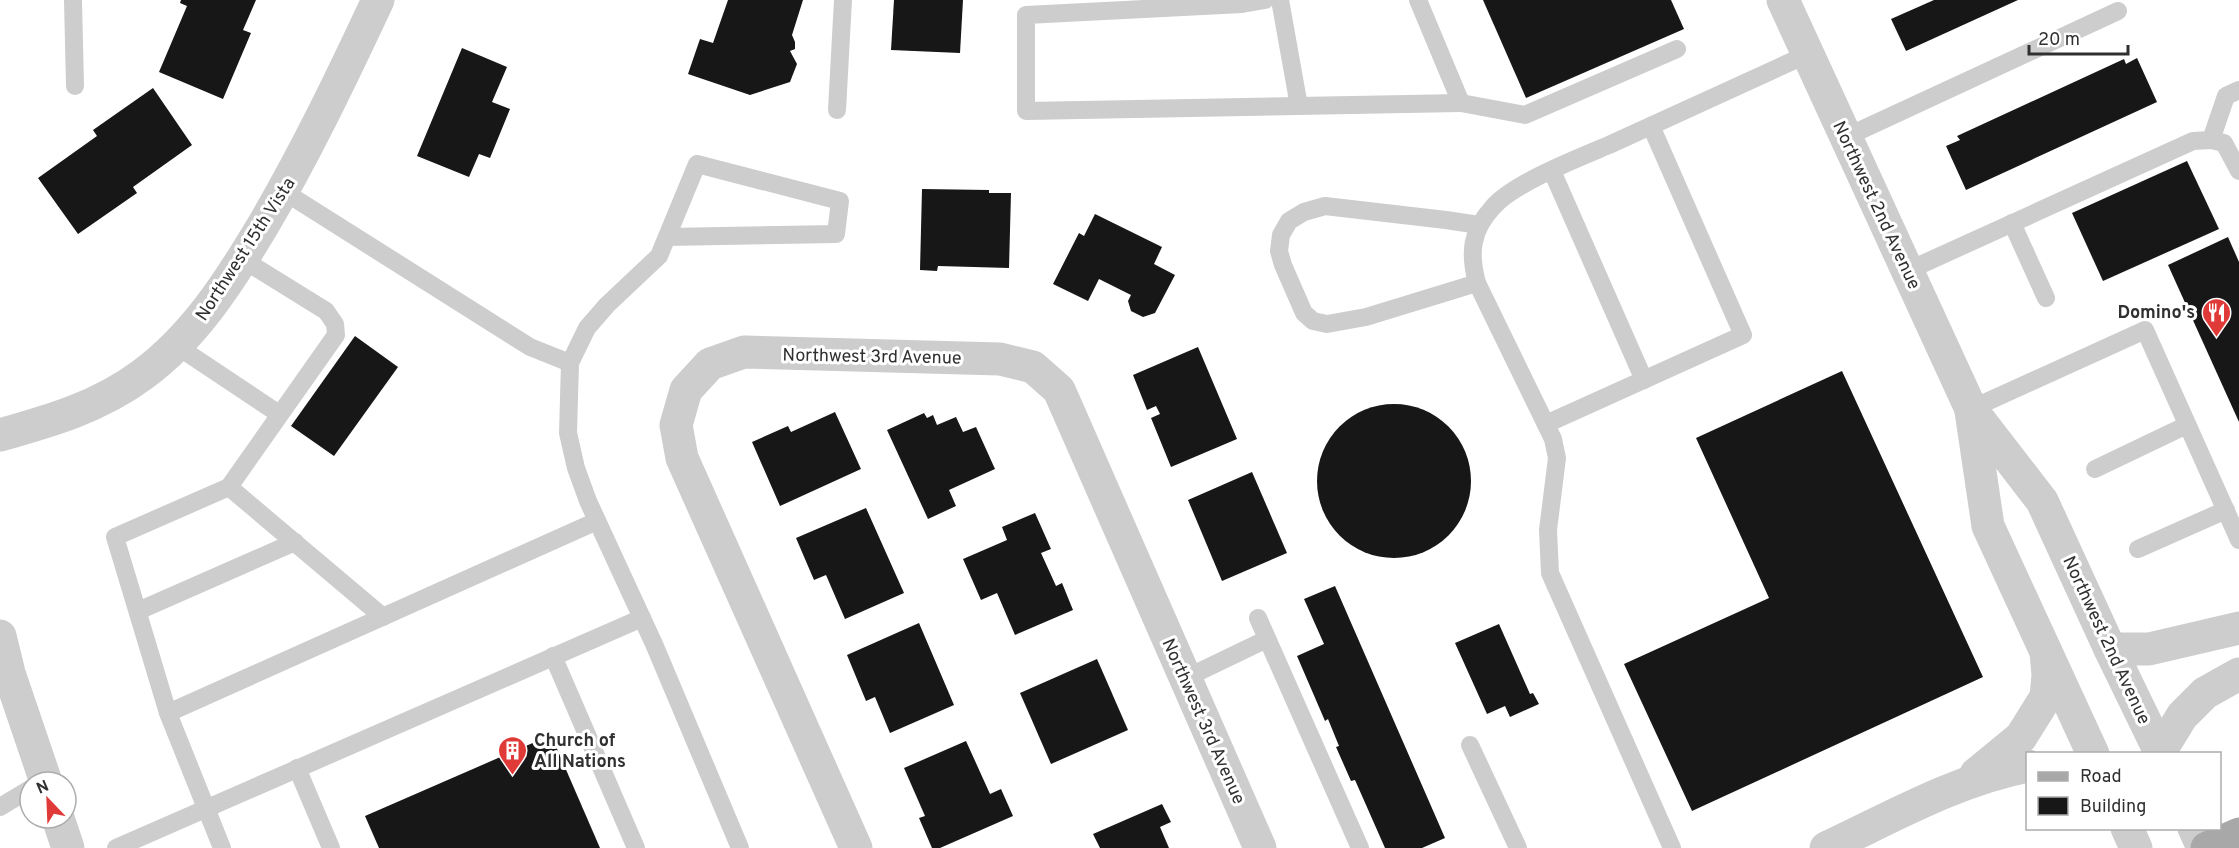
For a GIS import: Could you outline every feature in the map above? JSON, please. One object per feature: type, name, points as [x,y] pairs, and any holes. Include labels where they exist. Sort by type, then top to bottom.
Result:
[{"type":"main road","points":[[2205,848],[2239,834]]},
{"type":"street","name":"Northwest 15th Vista","points":[[0,435],[79,411],[111,395],[142,376],[195,327],[219,296],[242,260],[297,167],[378,0]]},
{"type":"street","name":"Northwest 2nd Avenue","points":[[1792,3],[1808,54],[1971,409],[2042,501],[2160,752]]},
{"type":"street","name":"Northwest 3rd Avenue","points":[[856,848],[682,458],[676,425],[686,390],[710,364],[744,352],[1000,359],[1033,367],[1059,390],[1260,848]]},
{"type":"street","name":"Northwest 2nd Avenue","points":[[1971,409],[1988,526],[2093,752]]},
{"type":"street","points":[[2110,649],[2149,649],[2239,628]]},
{"type":"street","points":[[0,636],[5,675],[36,770]]},
{"type":"street","points":[[1963,784],[2021,737],[2033,719],[2046,697],[2048,675],[2046,652]]},
{"type":"street","points":[[2161,752],[2182,716],[2205,693],[2239,674]]},
{"type":"street","points":[[1826,848],[1963,784],[1998,772],[2026,766]]},
{"type":"street","points":[[62,830],[68,848]]},
{"type":"street","points":[[2128,830],[2136,848]]},
{"type":"street","points":[[2195,830],[2205,848]]},
{"type":"lane","points":[[73,0],[75,86]]},
{"type":"lane","points":[[837,110],[843,0]]},
{"type":"lane","points":[[1265,0],[1242,4],[1026,15],[1026,111],[1461,103],[1526,115],[1677,49]]},
{"type":"lane","points":[[1280,0],[1299,106]]},
{"type":"lane","points":[[1418,0],[1461,103]]},
{"type":"lane","points":[[1846,137],[2118,11]]},
{"type":"lane","points":[[1672,848],[1550,573],[1548,531],[1557,458],[1553,439],[1477,283],[1472,262],[1473,243],[1479,225],[1494,205],[1514,190],[1808,54]]},
{"type":"lane","points":[[2211,140],[2226,96],[2239,90]]},
{"type":"lane","points":[[1546,424],[1743,335],[1651,126]]},
{"type":"lane","points":[[1907,271],[2193,141],[2211,140],[2224,143],[2239,171]]},
{"type":"lane","points":[[667,237],[836,234],[840,201],[698,164],[667,237],[659,256],[607,304],[587,328],[570,363],[568,433],[576,468],[740,848]]},
{"type":"lane","points":[[1552,171],[1644,380]]},
{"type":"lane","points":[[283,191],[530,347],[570,363]]},
{"type":"lane","points":[[1477,283],[1366,317],[1327,324],[1314,321],[1304,313],[1283,265],[1280,251],[1281,235],[1289,221],[1304,212],[1324,206],[1479,225]]},
{"type":"lane","points":[[2012,224],[2046,298]]},
{"type":"lane","points":[[222,848],[168,713],[115,537],[229,487],[336,335],[335,324],[326,311],[242,260]]},
{"type":"lane","points":[[1971,409],[2145,330],[2239,540]]},
{"type":"lane","points":[[177,346],[279,414]]},
{"type":"lane","points":[[2095,469],[2187,425]]},
{"type":"lane","points":[[229,487],[383,617]]},
{"type":"lane","points":[[2138,549],[2226,510]]},
{"type":"lane","points":[[168,713],[597,520]]},
{"type":"lane","points":[[138,611],[295,542]]},
{"type":"lane","points":[[116,848],[642,618]]},
{"type":"lane","points":[[1258,618],[1360,848]]},
{"type":"lane","points":[[1186,678],[1267,639]]},
{"type":"lane","points":[[554,656],[636,848]]},
{"type":"lane","points":[[1470,745],[1518,848]]},
{"type":"lane","points":[[297,768],[331,848]]},
{"type":"lane","points":[[0,807],[18,796]]},
{"type":"building","points":[[181,0],[256,0],[243,30],[251,33],[223,99],[159,72],[187,6],[180,3]]},
{"type":"building","points":[[728,0],[803,0],[792,35],[795,49],[790,51],[797,64],[790,82],[750,95],[688,74],[700,39],[713,43]]},
{"type":"building","points":[[894,0],[963,0],[960,53],[891,50]]},
{"type":"building","points":[[1483,0],[1671,0],[1684,29],[1526,98]]},
{"type":"building","points":[[1934,0],[2018,0],[1906,51],[1891,19]]},
{"type":"building","points":[[462,48],[507,67],[492,102],[510,109],[490,158],[479,154],[469,177],[417,156]]},
{"type":"building","points":[[2137,58],[2157,102],[1966,190],[1946,146],[1960,140],[1957,136],[2124,59],[2126,64]]},
{"type":"building","points":[[153,88],[192,145],[133,187],[137,193],[78,234],[38,178],[97,136],[93,130]]},
{"type":"building","points":[[2187,161],[2219,229],[2103,281],[2072,213]]},
{"type":"building","points":[[922,189],[989,190],[989,193],[1011,193],[1009,268],[938,266],[937,271],[920,270]]},
{"type":"building","points":[[1095,214],[1162,247],[1154,264],[1175,275],[1155,313],[1143,317],[1131,311],[1128,301],[1131,295],[1099,279],[1088,301],[1053,284],[1079,233],[1084,236]]},
{"type":"building","points":[[2228,237],[2239,262],[2239,422],[2168,265]]},
{"type":"building","points":[[355,336],[398,367],[334,456],[291,426]]},
{"type":"building","points":[[1198,347],[1237,439],[1171,467],[1151,418],[1160,414],[1156,406],[1147,410],[1133,375]]},
{"type":"building","points":[[1842,371],[1983,677],[1692,811],[1624,664],[1769,598],[1696,438]]},
{"type":"building","points":[[1394,404],[1409,405],[1424,410],[1449,426],[1465,451],[1470,466],[1470,496],[1465,511],[1449,536],[1424,552],[1409,557],[1394,558],[1379,557],[1364,552],[1339,536],[1323,511],[1318,496],[1317,481],[1318,466],[1323,451],[1339,426],[1364,410],[1379,405]]},
{"type":"building","points":[[835,412],[861,469],[780,506],[752,442],[788,426],[791,432]]},
{"type":"building","points":[[924,413],[927,418],[933,415],[937,425],[956,417],[963,432],[976,427],[995,469],[949,490],[956,506],[928,519],[887,430]]},
{"type":"building","points":[[1252,472],[1287,553],[1222,581],[1188,500]]},
{"type":"building","points":[[866,508],[904,593],[845,619],[826,575],[814,580],[796,538]]},
{"type":"building","points":[[1035,513],[1051,549],[1041,553],[1056,586],[1062,583],[1073,610],[1015,635],[997,593],[981,600],[963,559],[1007,540],[1002,527]]},
{"type":"building","points":[[1335,586],[1445,838],[1422,848],[1385,848],[1355,780],[1351,781],[1336,747],[1339,746],[1328,719],[1325,721],[1297,656],[1324,644],[1304,599]]},
{"type":"building","points":[[919,623],[954,705],[890,733],[875,697],[866,701],[847,655]]},
{"type":"building","points":[[1499,624],[1530,694],[1533,693],[1539,704],[1510,717],[1505,706],[1487,714],[1455,643]]},
{"type":"building","points":[[1097,659],[1128,730],[1051,764],[1020,693]]},
{"type":"building","name":"Church of All Nations","points":[[551,735],[600,848],[379,848],[365,816]]},
{"type":"building","points":[[966,741],[990,794],[1001,789],[1013,816],[940,848],[932,848],[919,818],[925,816],[904,768]]},
{"type":"building","points":[[1162,804],[1171,822],[1160,827],[1169,848],[1100,848],[1093,834]]},
{"type":"place","name":"Domino's","points":[[2216,338]]},
{"type":"place","name":"Church of All Nations","points":[[513,776]]}]
